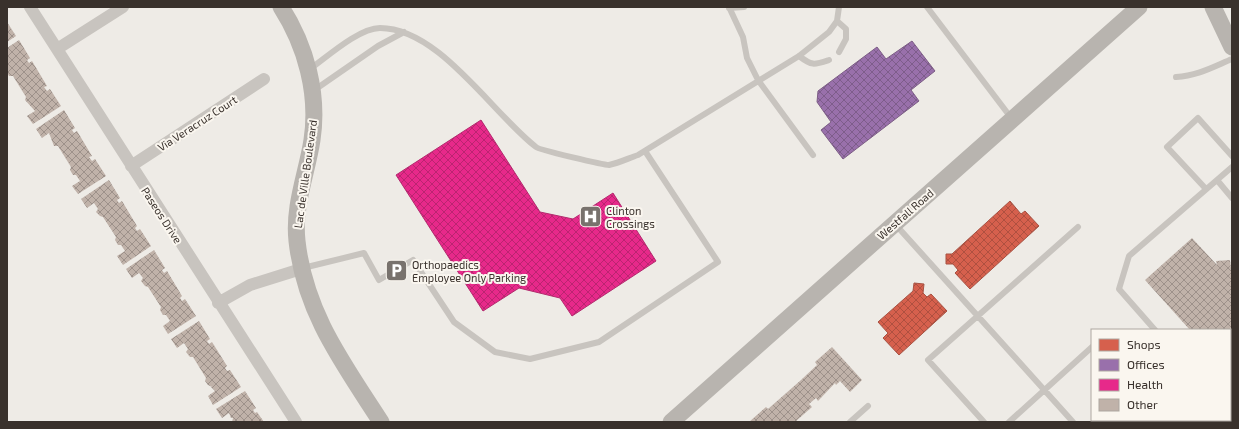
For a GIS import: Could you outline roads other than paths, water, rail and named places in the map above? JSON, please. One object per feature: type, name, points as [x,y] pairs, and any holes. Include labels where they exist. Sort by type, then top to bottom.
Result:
[{"type":"street","name":"Paseos Drive","points":[[30,7],[218,303],[296,422]]},
{"type":"street","points":[[57,49],[123,7]]},
{"type":"street","name":"Lac de Ville Boulevard","points":[[281,7],[298,38],[308,69],[312,92],[312,139],[296,221],[301,269],[314,311],[326,335],[381,422]]},
{"type":"street","name":"Westfall Road","points":[[671,422],[1139,7]]},
{"type":"street","points":[[1213,7],[1232,47]]},
{"type":"street","name":"Via Veracruz Court","points":[[131,166],[264,79]]},
{"type":"street","points":[[218,303],[250,285],[301,269]]},
{"type":"lane","points":[[744,7],[729,8],[743,37],[747,58],[758,80],[813,155]]},
{"type":"lane","points":[[308,69],[365,31],[379,28],[404,32],[425,43],[452,65],[537,148],[608,165],[646,151],[758,80],[799,56],[828,32],[837,21],[839,7]]},
{"type":"lane","points":[[927,7],[1012,120]]},
{"type":"lane","points":[[837,21],[846,29],[846,39],[839,52]]},
{"type":"lane","points":[[312,92],[378,46],[404,32]]},
{"type":"lane","points":[[799,56],[809,63],[816,64],[829,60]]},
{"type":"lane","points":[[1176,77],[1189,77],[1232,59]]},
{"type":"lane","points":[[1206,189],[1167,147],[1198,118],[1232,156]]},
{"type":"lane","points":[[301,269],[364,253],[379,280],[413,260],[454,322],[495,352],[530,359],[599,342],[718,262],[646,151]]},
{"type":"lane","points":[[1154,329],[1119,288],[1129,256],[1232,167]]},
{"type":"lane","points":[[1217,180],[1232,198]]},
{"type":"lane","points":[[894,223],[1073,422]]},
{"type":"lane","points":[[984,422],[928,360],[1078,227]]},
{"type":"lane","points":[[1009,422],[1091,348]]},
{"type":"lane","points":[[850,422],[868,406]]},
{"type":"place","name":"Clinton Crossings","points":[[591,216]]},
{"type":"place","name":"Orthopaedics Employee Only Parking","points":[[396,270]]}]
